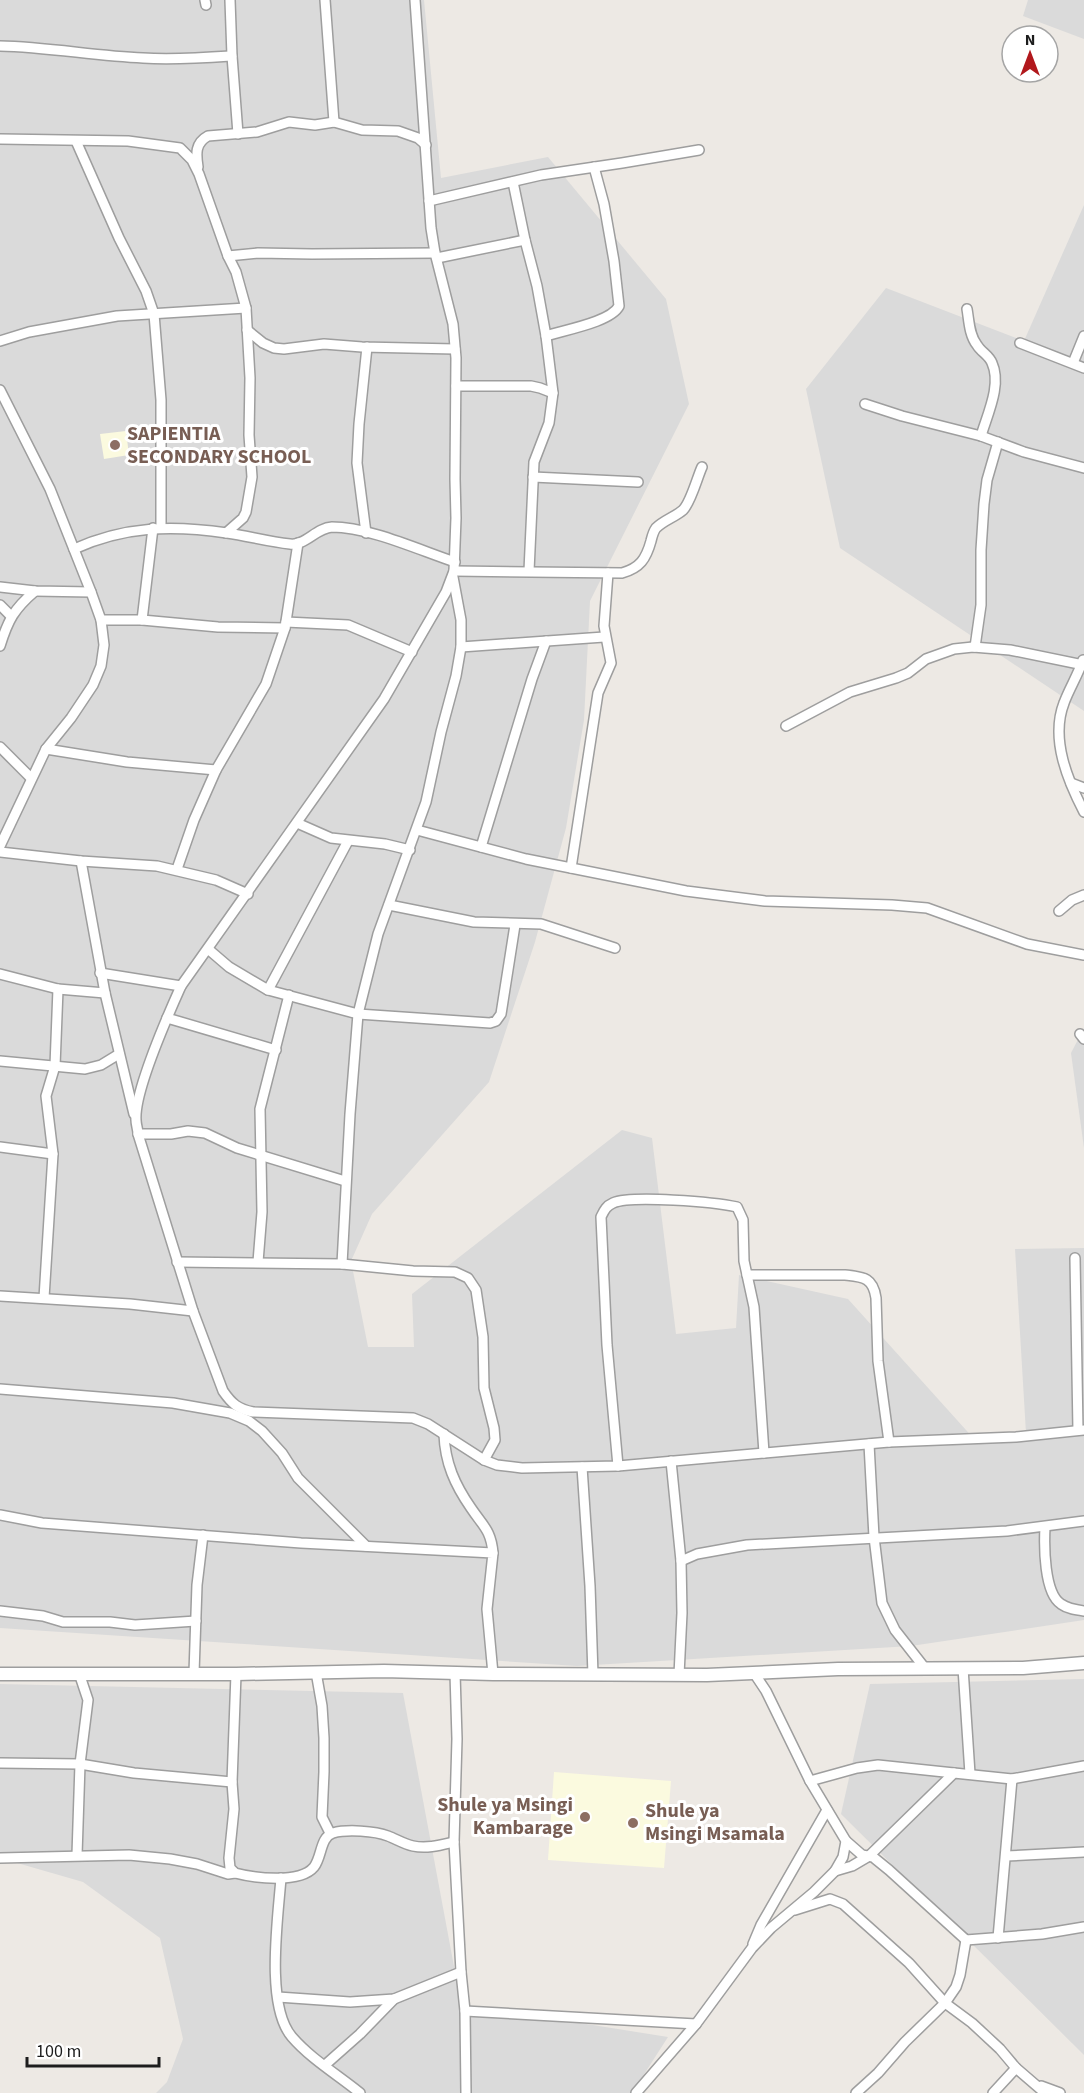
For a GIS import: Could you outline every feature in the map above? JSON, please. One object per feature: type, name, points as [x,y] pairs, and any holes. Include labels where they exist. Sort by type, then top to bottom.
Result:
[{"type":"street","points":[[230,0],[238,134]]},
{"type":"street","points":[[325,0],[334,122]]},
{"type":"street","points":[[342,1264],[345,1181],[358,1014],[378,934],[426,802],[461,647],[461,620],[454,570],[455,349],[453,324],[436,255],[429,201],[415,0]]},
{"type":"street","points":[[0,46],[142,58],[232,56]]},
{"type":"street","points":[[180,148],[214,134],[257,132],[289,122],[315,125],[334,122],[362,130],[398,131],[418,138],[426,145]]},
{"type":"street","points":[[0,140],[128,141],[180,148],[187,153],[199,174]]},
{"type":"street","points":[[201,140],[196,157],[199,174],[241,287],[246,308],[252,477],[246,512],[243,518],[226,533]]},
{"type":"street","points":[[76,141],[119,238],[146,291],[154,314],[160,400],[157,528],[142,620]]},
{"type":"street","points":[[429,201],[558,171],[699,150]]},
{"type":"street","points":[[546,336],[608,317],[620,306],[604,204],[594,167]]},
{"type":"street","points":[[513,182],[537,286],[553,393],[549,423],[534,462],[529,571]]},
{"type":"street","points":[[228,256],[258,252],[436,255],[525,240]]},
{"type":"street","points":[[0,340],[29,332],[117,316],[246,308]]},
{"type":"street","points":[[967,309],[976,345],[992,364],[995,376],[993,397],[981,436]]},
{"type":"street","points":[[247,330],[263,343],[274,348],[324,344],[367,348],[455,349]]},
{"type":"street","points":[[1073,363],[1084,336]]},
{"type":"street","points":[[1020,343],[1084,368]]},
{"type":"street","points":[[366,533],[357,464],[367,348]]},
{"type":"street","points":[[456,386],[531,386],[553,393]]},
{"type":"street","points":[[0,390],[45,479],[74,549],[100,620],[104,645],[101,666],[93,685],[46,749],[1,842]]},
{"type":"street","points":[[865,404],[902,417],[981,436],[1084,468]]},
{"type":"street","points":[[975,647],[981,604],[984,504],[987,480],[998,442]]},
{"type":"street","points":[[74,549],[98,538],[157,528],[226,533],[290,544],[298,543],[328,527],[344,527],[366,533],[454,570],[622,573],[640,565],[647,556],[656,528],[687,506],[702,467]]},
{"type":"street","points":[[533,477],[638,482]]},
{"type":"street","points":[[177,869],[216,770],[266,684],[286,625],[298,543]]},
{"type":"street","points":[[135,1118],[144,1080],[181,986],[384,699],[446,592],[454,570]]},
{"type":"street","points":[[571,868],[598,693],[611,663],[603,626],[608,573]]},
{"type":"street","points":[[0,587],[35,591],[91,592]]},
{"type":"street","points":[[0,646],[11,616],[35,591]]},
{"type":"street","points":[[0,604],[11,616]]},
{"type":"street","points":[[100,620],[142,620],[218,627],[328,622],[348,625],[412,652]]},
{"type":"street","points":[[461,647],[604,637]]},
{"type":"street","points":[[481,848],[532,679],[546,641]]},
{"type":"street","points":[[786,726],[850,692],[908,673],[926,659],[954,649],[975,647],[1010,650],[1083,662],[1063,704],[1059,719],[1059,739],[1071,783],[1084,812]]},
{"type":"street","points":[[0,747],[31,778]]},
{"type":"street","points":[[46,749],[127,762],[216,770]]},
{"type":"street","points":[[1071,783],[1084,788]]},
{"type":"street","points":[[297,823],[331,838],[385,844],[410,850]]},
{"type":"street","points":[[417,830],[526,859],[686,891],[765,901],[892,904],[927,908],[1027,944],[1084,955]]},
{"type":"street","points":[[268,990],[348,841]]},
{"type":"street","points":[[0,852],[177,869],[216,880],[248,894]]},
{"type":"street","points":[[81,861],[100,973],[138,1134],[193,1311],[223,1391],[239,1410],[413,1418],[428,1424],[484,1460],[497,1465],[522,1468],[618,1466],[889,1442],[1016,1437],[1081,1430],[1080,1276],[1075,1258]]},
{"type":"street","points":[[1059,911],[1072,900],[1084,895]]},
{"type":"street","points":[[389,905],[474,922],[541,924],[615,948]]},
{"type":"street","points":[[208,949],[229,967],[268,990],[358,1014],[490,1023],[496,1021],[501,1014],[515,925]]},
{"type":"street","points":[[100,973],[181,986]]},
{"type":"street","points":[[0,974],[58,989],[105,993]]},
{"type":"street","points":[[44,1298],[53,1154],[45,1096],[54,1066],[58,989]]},
{"type":"street","points":[[258,1262],[262,1212],[260,1109],[289,995]]},
{"type":"street","points":[[167,1018],[276,1050]]},
{"type":"street","points":[[0,1062],[72,1069],[91,1068],[119,1054]]},
{"type":"street","points":[[138,1134],[171,1134],[188,1131],[205,1133],[237,1148],[345,1181]]},
{"type":"street","points":[[0,1147],[53,1154]]},
{"type":"street","points":[[618,1466],[606,1333],[602,1217],[605,1208],[614,1202],[695,1202],[737,1207],[743,1220],[744,1261],[754,1307],[764,1453]]},
{"type":"street","points":[[177,1262],[342,1264],[413,1271],[454,1272],[468,1278],[476,1290],[483,1337],[484,1388],[494,1428],[495,1440],[484,1460]]},
{"type":"street","points":[[747,1275],[845,1275],[861,1277],[870,1282],[875,1288],[878,1361],[889,1442]]},
{"type":"street","points":[[0,1296],[130,1304],[193,1311]]},
{"type":"street","points":[[0,1389],[173,1404],[230,1413],[249,1421],[262,1431],[282,1453],[298,1478],[366,1546]]},
{"type":"street","points":[[444,1434],[448,1466],[466,1501],[490,1533],[493,1553],[487,1610],[493,1674]]},
{"type":"street","points":[[869,1444],[874,1537],[882,1603],[895,1630],[924,1667]]},
{"type":"street","points":[[671,1461],[681,1561],[682,1612],[679,1675]]},
{"type":"street","points":[[582,1467],[593,1675]]},
{"type":"street","points":[[0,1515],[42,1523],[493,1553]]},
{"type":"street","points":[[681,1561],[697,1554],[747,1545],[1007,1531],[1084,1521]]},
{"type":"street","points":[[1045,1527],[1044,1549],[1052,1594],[1059,1604],[1084,1611]]},
{"type":"street","points":[[195,1673],[197,1585],[203,1535]]},
{"type":"street","points":[[0,1611],[43,1616],[63,1623],[110,1622],[135,1625],[196,1621]]},
{"type":"street","points":[[0,1674],[316,1672],[679,1675],[924,1667],[1023,1668],[1084,1663]]},
{"type":"street","points":[[963,1668],[970,1774]]},
{"type":"street","points":[[316,1672],[322,1706],[324,1738],[322,1817],[330,1833]]},
{"type":"street","points":[[77,1856],[80,1764],[88,1700],[80,1673]]},
{"type":"street","points":[[455,1673],[457,1739],[454,1842],[465,2011],[466,2093]]},
{"type":"street","points":[[754,1673],[766,1691],[810,1781],[846,1841],[862,1855],[869,1856],[889,1870],[966,1940],[1067,1931],[1084,1927]]},
{"type":"street","points":[[235,1873],[230,1868],[229,1858],[234,1809],[232,1782],[236,1674]]},
{"type":"street","points":[[0,1763],[80,1764],[134,1773],[232,1782]]},
{"type":"street","points":[[810,1781],[857,1768],[878,1766],[1012,1779],[1084,1766]]},
{"type":"street","points":[[835,1871],[852,1866],[869,1856],[954,1773]]},
{"type":"street","points":[[998,1938],[1012,1779]]},
{"type":"street","points":[[752,1948],[761,1925],[826,1810]]},
{"type":"street","points":[[0,1858],[129,1855],[197,1864],[228,1874],[281,1878],[308,1873],[315,1865],[325,1839],[330,1833],[373,1832],[415,1846],[429,1847],[454,1842]]},
{"type":"street","points":[[636,2093],[696,2024],[752,1948],[835,1871],[843,1857],[846,1841]]},
{"type":"street","points":[[1006,1857],[1084,1852]]},
{"type":"street","points":[[281,1878],[275,1971],[282,2019],[291,2036],[360,2093]]},
{"type":"street","points":[[790,1912],[830,1899],[843,1905],[909,1963],[945,2003],[972,2023],[1000,2049],[1016,2068],[1045,2093]]},
{"type":"street","points":[[856,2093],[945,2003],[956,1987],[960,1975],[966,1940]]},
{"type":"street","points":[[278,1997],[350,2001],[394,1999],[461,1972]]},
{"type":"street","points":[[325,2065],[394,1999]]},
{"type":"street","points":[[465,2011],[696,2024]]},
{"type":"street","points":[[993,2093],[1016,2068]]},
{"type":"street","points":[[1036,2084],[1060,2093]]},
{"type":"shaded area","points":[[0,0],[424,0],[441,178],[548,157],[666,299],[689,404],[590,601],[584,720],[566,828],[535,942],[489,1082],[372,1214],[351,1261],[368,1347],[414,1347],[412,1294],[622,1130],[652,1138],[676,1334],[736,1328],[739,1275],[848,1299],[975,1440],[1026,1433],[1015,1249],[1084,1248],[1084,1620],[911,1646],[577,1666],[0,1628]]},
{"type":"shaded area","points":[[1028,0],[1084,0],[1084,39],[1060,30],[1060,24],[1044,24],[1023,16]]},
{"type":"shaded area","points":[[1084,205],[1084,711],[840,548],[806,389],[886,288],[1024,341]]},
{"type":"shaded area","name":"SAPIENTIA SECONDARY SCHOOL","points":[[126,431],[129,455],[104,459],[100,434]]},
{"type":"shaded area","points":[[1084,1028],[1084,1148],[1071,1053]]},
{"type":"shaded area","points":[[1084,1679],[1084,2055],[841,1814],[870,1684]]},
{"type":"shaded area","points":[[0,1684],[403,1693],[461,2004],[668,2037],[632,2093],[156,2093],[167,2082],[183,2039],[160,1938],[83,1882],[0,1858]]},
{"type":"shaded area","points":[[554,1772],[671,1781],[664,1868],[548,1860]]},
{"type":"place","name":"SAPIENTIA SECONDARY SCHOOL","points":[[115,445]]},
{"type":"place","name":"Shule ya Msingi Kambarage","points":[[585,1817]]},
{"type":"place","name":"Shule ya Msingi Msamala","points":[[633,1823]]}]
